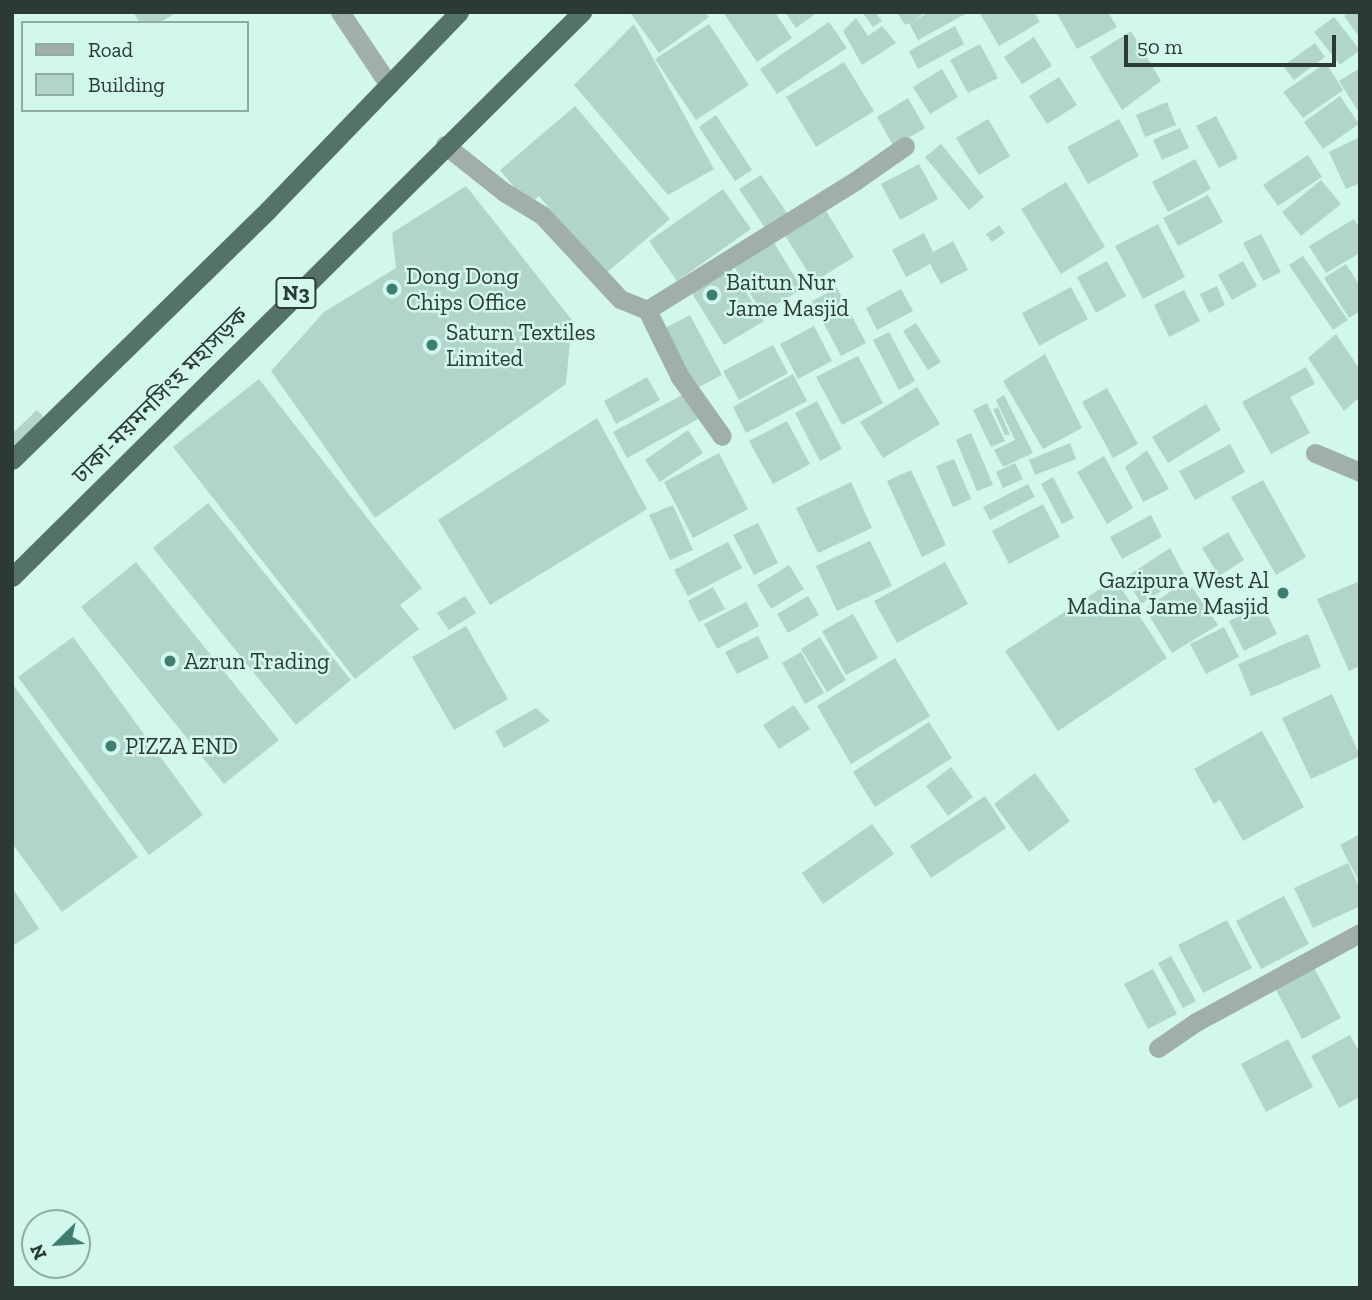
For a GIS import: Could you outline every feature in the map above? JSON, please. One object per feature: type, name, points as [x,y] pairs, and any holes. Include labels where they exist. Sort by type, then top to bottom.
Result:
[{"type":"highway","points":[[12,460],[268,210],[459,12]]},
{"type":"highway","name":"ঢাকা-ময়মনসিংহ মহাসড়ক","points":[[12,577],[582,12]]},
{"type":"street","points":[[340,12],[389,85]]},
{"type":"street","points":[[445,145],[504,192],[542,215],[620,299],[646,310],[680,377],[722,436]]},
{"type":"street","points":[[646,310],[855,181],[905,146]]},
{"type":"street","points":[[1315,453],[1360,472]]},
{"type":"street","points":[[1158,1048],[1196,1022],[1360,933]]},
{"type":"building","points":[[133,12],[177,12],[162,21],[139,21]]},
{"type":"building","points":[[705,12],[709,17],[659,53],[631,14]]},
{"type":"building","points":[[723,12],[775,12],[792,38],[757,62]]},
{"type":"building","points":[[785,12],[818,12],[796,28]]},
{"type":"building","points":[[862,12],[875,12],[882,21],[873,27]]},
{"type":"building","points":[[897,12],[926,12],[912,22],[929,12],[969,12],[918,40],[909,23],[905,25]]},
{"type":"building","points":[[979,12],[1034,12],[1040,22],[999,46]]},
{"type":"building","points":[[1056,12],[1108,12],[1117,27],[1077,49]]},
{"type":"building","points":[[1349,12],[1360,12],[1360,38],[1344,16]]},
{"type":"building","points":[[1334,17],[1360,50],[1340,65],[1314,32]]},
{"type":"building","points":[[856,18],[868,36],[882,26],[896,43],[862,65],[843,31]]},
{"type":"building","points":[[829,22],[847,48],[777,94],[760,69]]},
{"type":"building","points":[[634,24],[714,169],[668,195],[574,85]]},
{"type":"building","points":[[709,24],[749,85],[696,120],[655,59]]},
{"type":"building","points":[[955,26],[964,44],[918,69],[909,51]]},
{"type":"building","points":[[1131,31],[1161,81],[1122,110],[1090,57]]},
{"type":"building","points":[[1034,37],[1052,66],[1022,84],[1004,57]]},
{"type":"building","points":[[1315,43],[1325,57],[1294,80],[1283,66]]},
{"type":"building","points":[[980,44],[998,78],[968,93],[950,60]]},
{"type":"building","points":[[844,62],[874,111],[816,147],[786,97]]},
{"type":"building","points":[[1326,63],[1343,90],[1303,118],[1283,92]]},
{"type":"building","points":[[1360,68],[1360,114],[1339,81]]},
{"type":"building","points":[[942,69],[958,97],[930,114],[913,87]]},
{"type":"building","points":[[1059,77],[1077,105],[1047,124],[1029,96]]},
{"type":"building","points":[[1340,96],[1359,124],[1323,149],[1304,122]]},
{"type":"building","points":[[908,98],[925,128],[894,147],[877,117]]},
{"type":"building","points":[[1167,102],[1176,125],[1145,137],[1136,115]]},
{"type":"building","points":[[575,106],[670,219],[605,274],[539,196],[529,205],[500,170]]},
{"type":"building","points":[[716,115],[752,170],[735,181],[699,127]]},
{"type":"building","points":[[1216,116],[1238,158],[1219,168],[1196,126]]},
{"type":"building","points":[[988,119],[1010,156],[979,175],[956,138]]},
{"type":"building","points":[[1119,119],[1139,156],[1088,184],[1067,147]]},
{"type":"building","points":[[1180,128],[1189,148],[1162,160],[1153,140]]},
{"type":"building","points":[[1360,137],[1360,183],[1346,189],[1329,152]]},
{"type":"building","points":[[941,144],[984,197],[969,210],[925,157]]},
{"type":"building","points":[[1308,155],[1322,177],[1278,206],[1263,185]]},
{"type":"building","points":[[1195,159],[1211,189],[1168,212],[1152,182]]},
{"type":"building","points":[[919,164],[938,199],[900,220],[881,184]]},
{"type":"building","points":[[761,175],[787,213],[765,228],[739,189]]},
{"type":"building","points":[[1321,180],[1341,204],[1301,236],[1282,212]]},
{"type":"building","points":[[1066,182],[1105,247],[1061,274],[1021,209]]},
{"type":"building","name":"Saturn Textiles Limited","points":[[466,186],[572,320],[566,384],[375,518],[271,371],[324,312],[396,268],[392,233]]},
{"type":"building","points":[[723,189],[751,229],[677,281],[649,241]]},
{"type":"building","points":[[1208,195],[1223,222],[1178,246],[1163,218]]},
{"type":"building","points":[[822,204],[854,257],[814,282],[781,229]]},
{"type":"building","points":[[1354,219],[1360,229],[1360,253],[1326,273],[1309,246]]},
{"type":"building","points":[[1158,224],[1185,277],[1143,299],[1115,246]]},
{"type":"building","points":[[999,225],[1005,233],[992,242],[986,234]]},
{"type":"building","points":[[924,233],[933,252],[953,241],[968,270],[941,284],[930,264],[906,277],[892,250]]},
{"type":"building","points":[[1261,234],[1281,272],[1263,281],[1243,243]]},
{"type":"building","points":[[770,236],[802,289],[762,313],[730,260]]},
{"type":"building","points":[[1303,256],[1348,320],[1333,330],[1289,265]]},
{"type":"building","points":[[1107,261],[1126,296],[1096,313],[1077,277]]},
{"type":"building","points":[[1243,261],[1257,286],[1232,300],[1218,275]]},
{"type":"building","points":[[1346,264],[1360,286],[1360,311],[1349,318],[1324,278]]},
{"type":"building","points":[[731,268],[764,321],[724,345],[691,292]]},
{"type":"building","points":[[1217,286],[1225,305],[1209,313],[1200,294]]},
{"type":"building","points":[[1071,287],[1088,319],[1039,346],[1022,313]]},
{"type":"building","points":[[837,288],[866,343],[841,356],[812,301]]},
{"type":"building","points":[[901,289],[913,311],[877,330],[866,308]]},
{"type":"building","points":[[1184,290],[1200,321],[1169,337],[1154,305]]},
{"type":"building","points":[[690,315],[722,375],[693,390],[661,330]]},
{"type":"building","points":[[916,323],[941,362],[928,370],[903,331]]},
{"type":"building","points":[[814,326],[832,361],[798,379],[780,344]]},
{"type":"building","points":[[889,332],[915,381],[899,390],[873,340]]},
{"type":"building","points":[[1336,334],[1360,370],[1360,397],[1344,411],[1308,358]]},
{"type":"building","points":[[773,345],[788,373],[739,400],[723,371]]},
{"type":"building","points":[[1045,354],[1082,428],[1043,449],[1003,381]]},
{"type":"building","points":[[858,356],[883,403],[842,425],[816,377]]},
{"type":"building","points":[[1306,367],[1315,384],[1290,397],[1310,433],[1271,454],[1242,402]]},
{"type":"building","points":[[793,374],[807,401],[746,433],[733,407]]},
{"type":"building","points":[[647,377],[660,400],[616,424],[604,401]]},
{"type":"building","points":[[259,379],[422,588],[400,605],[419,629],[355,679],[173,447]]},
{"type":"building","points":[[917,387],[940,424],[883,458],[860,422]]},
{"type":"building","points":[[1107,388],[1138,444],[1113,458],[1082,402]]},
{"type":"building","points":[[684,394],[698,419],[627,458],[613,432]]},
{"type":"building","points":[[1004,395],[1033,453],[1003,467],[994,450],[1015,440],[996,400]]},
{"type":"building","points":[[817,401],[842,449],[820,461],[795,413]]},
{"type":"building","points":[[987,403],[1005,441],[991,447],[973,410]]},
{"type":"building","points":[[1206,404],[1221,430],[1168,463],[1152,437]]},
{"type":"building","points":[[998,407],[1010,435],[1005,435],[993,409]]},
{"type":"building","points":[[37,410],[49,423],[12,455],[12,434]]},
{"type":"building","points":[[597,418],[647,509],[490,605],[438,520]]},
{"type":"building","points":[[787,421],[810,464],[773,484],[749,441]]},
{"type":"building","points":[[688,430],[703,453],[660,482],[645,460]]},
{"type":"building","points":[[971,433],[993,485],[977,491],[956,440]]},
{"type":"building","points":[[1070,443],[1076,459],[1035,475],[1029,460]]},
{"type":"building","points":[[1230,444],[1245,472],[1195,500],[1179,471]]},
{"type":"building","points":[[1147,450],[1169,489],[1143,502],[1125,467]]},
{"type":"building","points":[[719,453],[748,509],[693,538],[664,482]]},
{"type":"building","points":[[1104,456],[1133,508],[1107,524],[1077,472]]},
{"type":"building","points":[[954,459],[971,499],[953,507],[936,466]]},
{"type":"building","points":[[1015,463],[1023,479],[1003,488],[996,472]]},
{"type":"building","points":[[911,470],[946,545],[922,557],[887,481]]},
{"type":"building","points":[[1053,477],[1074,518],[1062,524],[1041,484]]},
{"type":"building","points":[[1263,480],[1306,557],[1276,575],[1231,497]]},
{"type":"building","points":[[851,482],[872,528],[818,553],[796,508]]},
{"type":"building","points":[[1028,484],[1035,497],[990,520],[983,507]]},
{"type":"building","name":"Azrun Trading","points":[[208,503],[351,680],[296,725],[153,548]]},
{"type":"building","points":[[1043,504],[1060,537],[1009,564],[992,531]]},
{"type":"building","points":[[673,505],[693,550],[670,560],[649,515]]},
{"type":"building","points":[[1151,515],[1162,537],[1122,559],[1110,537]]},
{"type":"building","points":[[758,523],[778,563],[754,575],[733,535]]},
{"type":"building","points":[[1228,532],[1244,560],[1219,576],[1202,548]]},
{"type":"building","points":[[870,541],[892,586],[837,611],[816,566]]},
{"type":"building","points":[[728,542],[742,568],[688,596],[674,570]]},
{"type":"building","points":[[1170,548],[1185,576],[1141,604],[1126,577]]},
{"type":"building","name":"Azrun Trading","points":[[136,562],[279,740],[224,784],[81,607]]},
{"type":"building","points":[[945,562],[968,604],[897,643],[874,601]]},
{"type":"building","points":[[789,565],[804,589],[771,609],[757,585]]},
{"type":"building","points":[[1115,579],[1167,658],[1058,731],[1005,651]]},
{"type":"building","points":[[1187,580],[1218,625],[1172,653],[1145,609]]},
{"type":"building","points":[[1360,581],[1360,666],[1349,671],[1317,599]]},
{"type":"building","points":[[713,587],[725,609],[699,622],[688,601]]},
{"type":"building","points":[[465,596],[476,613],[449,630],[437,613]]},
{"type":"building","points":[[808,596],[819,615],[788,633],[777,614]]},
{"type":"building","points":[[746,602],[759,626],[717,649],[704,624]]},
{"type":"building","points":[[1262,604],[1277,634],[1244,651],[1229,621]]},
{"type":"building","points":[[853,614],[878,658],[846,675],[822,631]]},
{"type":"building","points":[[466,626],[508,699],[454,730],[412,657]]},
{"type":"building","points":[[1224,627],[1239,657],[1206,674],[1190,644]]},
{"type":"building","points":[[1308,634],[1321,667],[1251,696],[1238,664]]},
{"type":"building","points":[[758,636],[769,658],[737,674],[725,652]]},
{"type":"building","name":"PIZZA END","points":[[73,637],[203,815],[149,855],[18,677]]},
{"type":"building","points":[[820,637],[846,680],[827,692],[801,649]]},
{"type":"building","points":[[801,652],[824,693],[805,704],[782,663]]},
{"type":"building","points":[[895,658],[930,716],[851,764],[817,706]]},
{"type":"building","points":[[12,683],[138,857],[62,912],[12,843]]},
{"type":"building","points":[[1332,694],[1360,756],[1311,779],[1282,718]]},
{"type":"building","points":[[794,705],[810,729],[779,749],[763,725]]},
{"type":"building","points":[[536,708],[550,721],[504,748],[495,731]]},
{"type":"building","points":[[929,722],[952,758],[875,807],[853,772]]},
{"type":"building","points":[[1262,731],[1304,807],[1243,841],[1220,800],[1214,804],[1194,769]]},
{"type":"building","points":[[951,767],[973,797],[948,816],[926,786]]},
{"type":"building","points":[[1035,773],[1070,821],[1029,852],[994,804]]},
{"type":"building","points":[[985,796],[1006,828],[931,878],[910,846]]},
{"type":"building","points":[[872,824],[894,854],[823,904],[802,873]]},
{"type":"building","points":[[1360,834],[1360,883],[1340,845]]},
{"type":"building","points":[[1348,863],[1360,889],[1360,906],[1313,928],[1294,888]]},
{"type":"building","points":[[12,887],[39,929],[12,946]]},
{"type":"building","points":[[1284,896],[1309,944],[1261,969],[1236,921]]},
{"type":"building","points":[[1227,920],[1252,968],[1203,993],[1178,945]]},
{"type":"building","points":[[1171,956],[1196,1001],[1183,1008],[1158,963]]},
{"type":"building","points":[[1313,966],[1341,1018],[1302,1039],[1274,986]]},
{"type":"building","points":[[1153,969],[1177,1014],[1148,1029],[1124,984]]},
{"type":"building","points":[[1350,1035],[1360,1053],[1360,1097],[1339,1108],[1311,1056]]},
{"type":"building","points":[[1288,1039],[1313,1087],[1266,1112],[1241,1064]]},
{"type":"place","name":"Dong Dong Chips Office","points":[[392,289]]},
{"type":"place","name":"Baitun Nur Jame Masjid","points":[[712,295]]},
{"type":"place","name":"Saturn Textiles Limited","points":[[432,345]]},
{"type":"place","name":"Gazipura West Al Madina Jame Masjid","points":[[1283,593]]},
{"type":"place","name":"Azrun Trading","points":[[170,661]]},
{"type":"place","name":"PIZZA END","points":[[111,746]]}]
